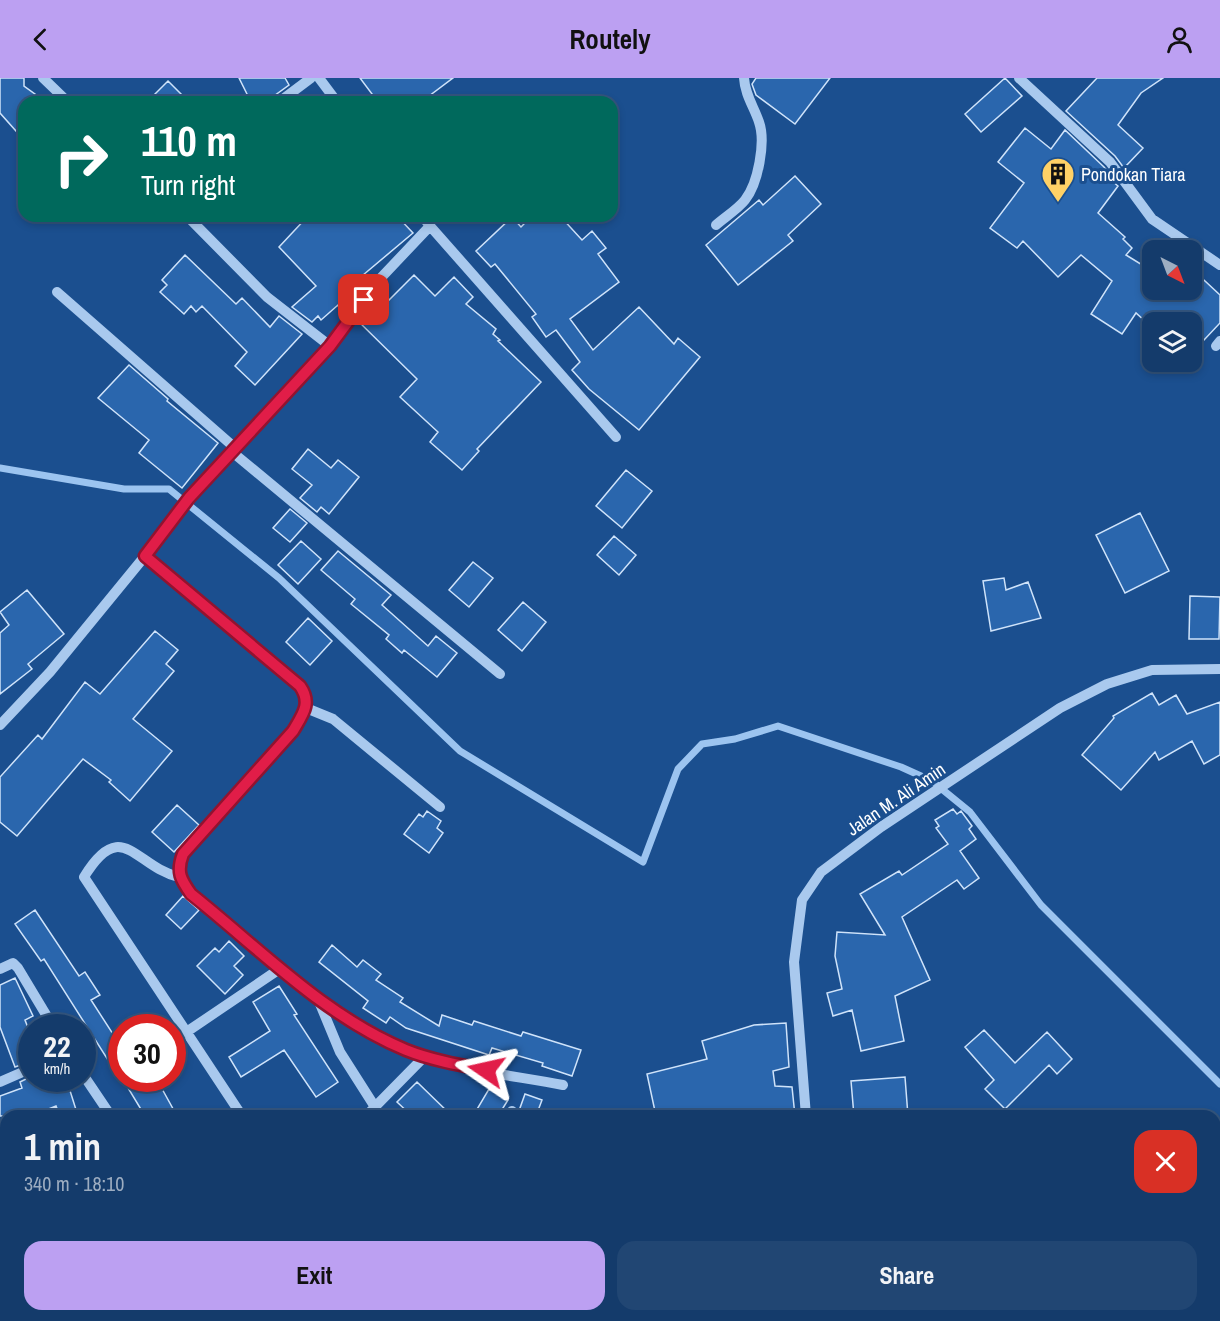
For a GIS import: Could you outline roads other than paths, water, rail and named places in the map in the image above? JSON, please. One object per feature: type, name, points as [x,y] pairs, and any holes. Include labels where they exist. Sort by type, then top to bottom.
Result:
[{"type":"street","points":[[43,78],[62,96]]},
{"type":"street","points":[[287,96],[311,78]]},
{"type":"street","points":[[319,78],[332,96]]},
{"type":"street","points":[[716,225],[745,200],[761,153],[761,131],[745,88],[744,78]]},
{"type":"street","points":[[1019,78],[1110,162],[1152,219],[1220,265]]},
{"type":"street","points":[[193,222],[267,297],[330,346]]},
{"type":"street","points":[[427,222],[616,437]]},
{"type":"street","points":[[0,725],[50,672],[145,556],[189,498],[330,346],[377,282],[430,226]]},
{"type":"street","points":[[57,292],[233,449],[500,674]]},
{"type":"street","points":[[145,556],[300,686],[307,696],[306,708],[293,731],[183,854],[178,866],[179,877],[191,894],[318,999],[385,1040],[425,1056],[563,1085]]},
{"type":"street","name":"Jalan M. Ali Amin","points":[[806,1110],[794,962],[802,900],[821,872],[881,827],[1060,708],[1107,684],[1152,670],[1220,669]]},
{"type":"street","points":[[306,708],[333,719],[440,807]]},
{"type":"street","points":[[173,1014],[84,877],[96,857],[116,846],[127,847],[162,873],[179,877]]},
{"type":"street","points":[[0,969],[13,963],[46,1014]]},
{"type":"street","points":[[186,1031],[281,968]]},
{"type":"street","points":[[318,999],[340,1052],[375,1107]]},
{"type":"street","points":[[186,1033],[238,1110]]},
{"type":"street","points":[[372,1110],[425,1056]]},
{"type":"street","points":[[0,1082],[18,1074]]},
{"type":"street","points":[[95,1092],[107,1110]]},
{"type":"waterway","points":[[0,468],[124,489],[169,489],[279,578],[460,751],[643,862],[678,769],[702,744],[735,739],[778,726],[901,767],[932,781],[970,812],[1041,905],[1220,1084]]},
{"type":"place","name":"Pondokan Tiara","points":[[1058,203]]}]
